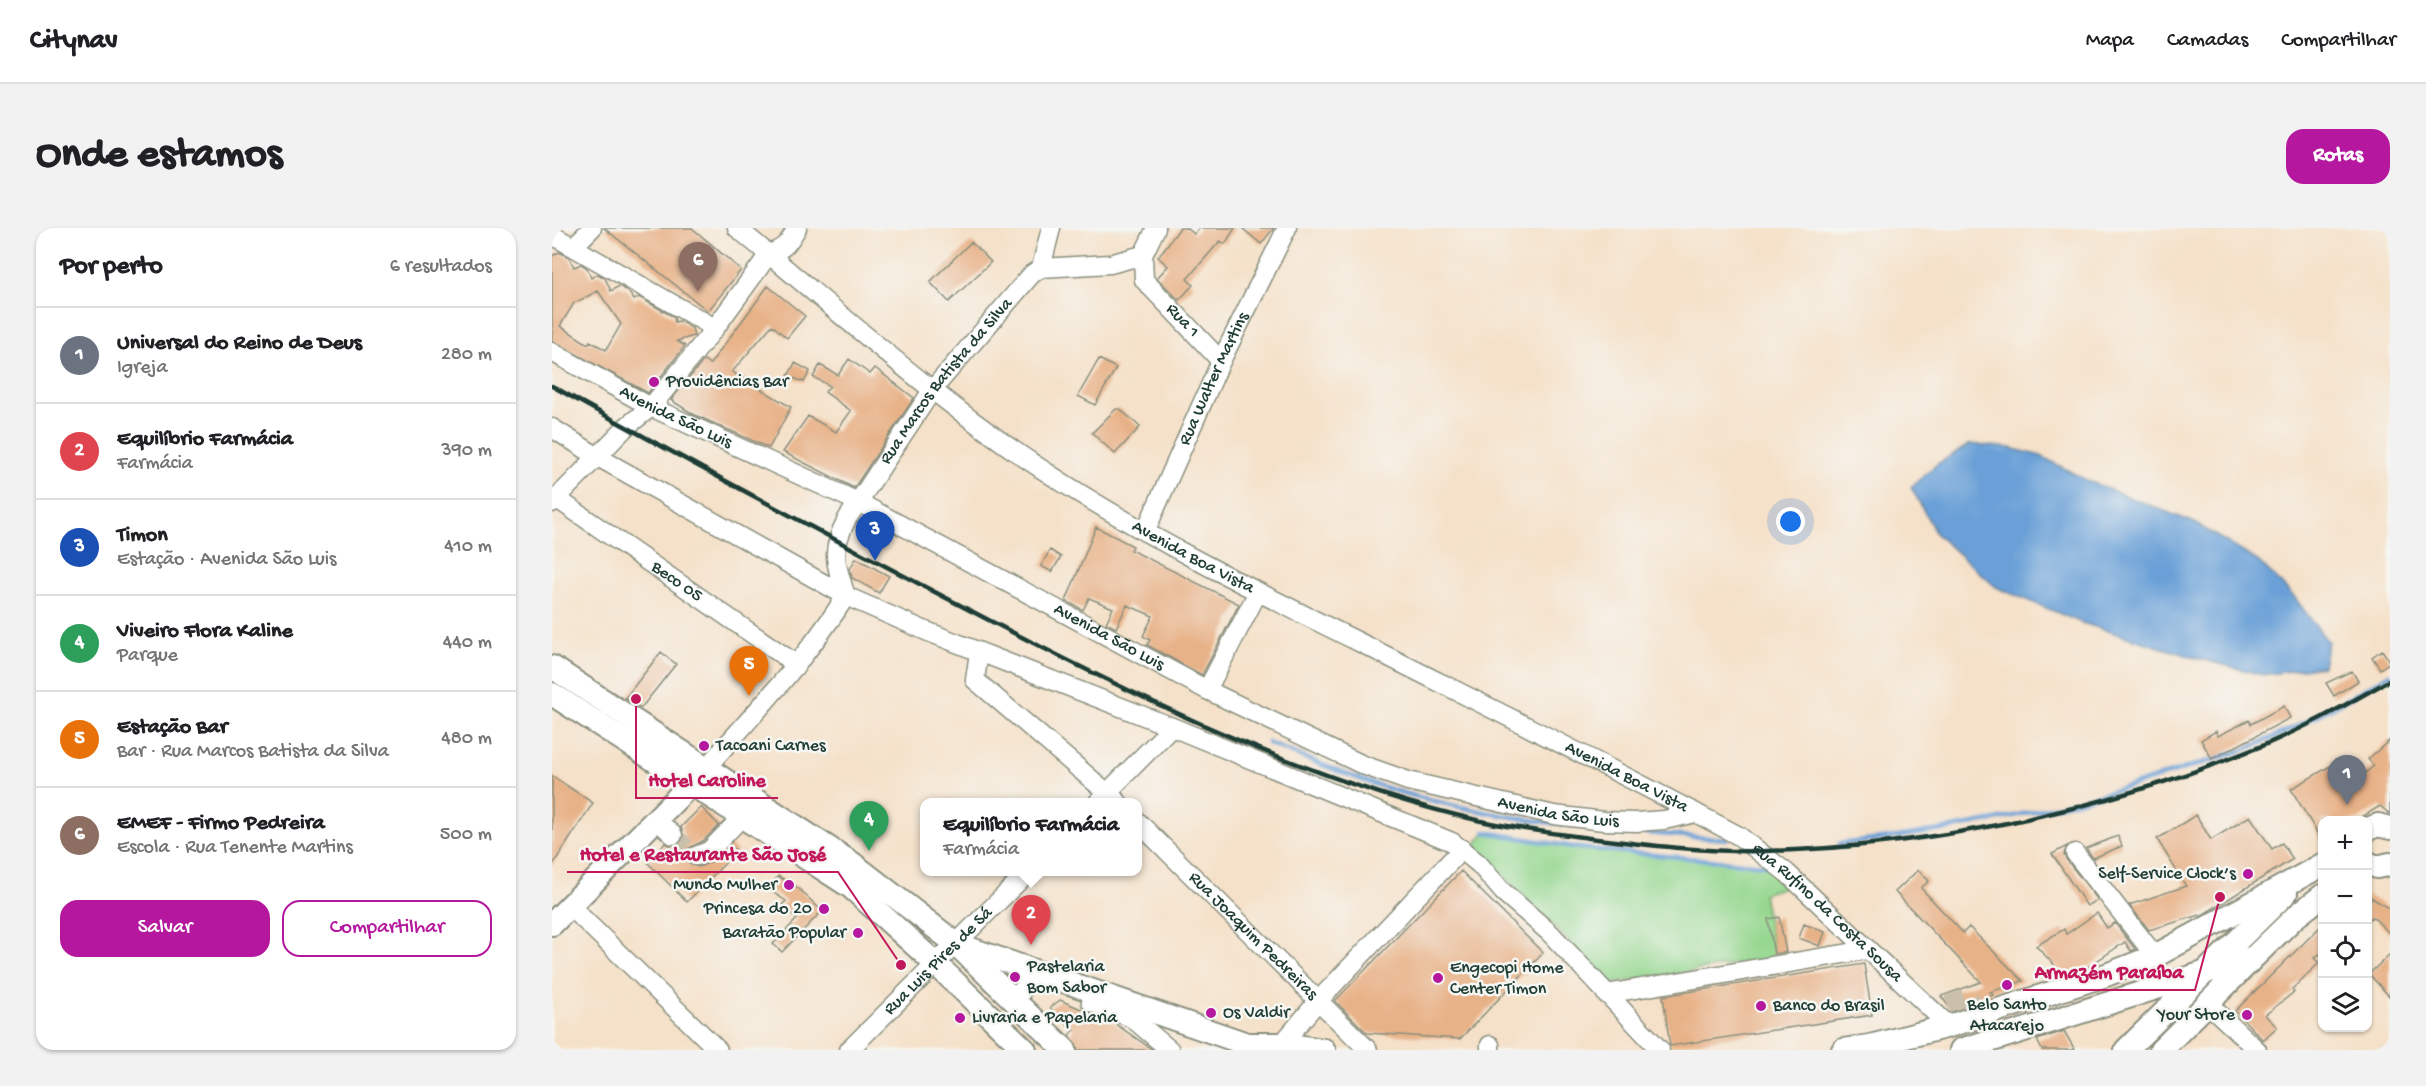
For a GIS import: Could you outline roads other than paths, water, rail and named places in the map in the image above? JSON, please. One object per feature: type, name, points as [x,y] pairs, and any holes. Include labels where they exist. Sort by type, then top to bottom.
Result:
[{"type":"main road","points":[[552,667],[698,777],[742,817],[851,887],[936,963],[1025,1050]]},
{"type":"main road","points":[[552,694],[853,864],[955,943],[1014,1003],[1065,1050]]},
{"type":"main road","points":[[552,924],[570,906],[665,828],[698,777]]},
{"type":"main road","points":[[2372,827],[2378,825],[2390,828]]},
{"type":"main road","points":[[1843,1050],[1870,1046],[1944,1015],[2044,996],[2155,956],[2314,870]]},
{"type":"main road","points":[[2126,1050],[2204,972],[2314,870]]},
{"type":"main road","points":[[2161,1050],[2295,916],[2318,899]]},
{"type":"main road","points":[[955,943],[1032,976],[1239,1047],[1281,1044],[1324,1050]]},
{"type":"main road","points":[[1961,1050],[2254,957]]},
{"type":"main road","points":[[2044,996],[2052,1021]]},
{"type":"street","points":[[574,246],[592,228]]},
{"type":"street","name":"Avenida Boa Vista","points":[[736,228],[933,389],[1043,470],[1145,532],[1258,592],[1696,813]]},
{"type":"street","points":[[554,501],[651,407],[715,328],[769,254],[781,250],[788,244],[797,228]]},
{"type":"street","points":[[1051,228],[1041,268],[1110,264],[1143,255],[1156,228]]},
{"type":"street","name":"Rua Walter Martins","points":[[1145,532],[1221,361],[1287,228]]},
{"type":"street","points":[[552,235],[715,328]]},
{"type":"street","name":"Rua 1","points":[[1143,255],[1144,280],[1221,361]]},
{"type":"street","name":"Rua Marcos Batista da Silva","points":[[846,596],[837,564],[836,541],[858,502],[933,389],[1019,288],[1041,268]]},
{"type":"street","name":"Avenida São Luis","points":[[552,352],[651,407],[858,502],[1207,690],[1363,765],[1408,781],[1554,815],[1604,821],[1664,820],[1696,813]]},
{"type":"street","points":[[552,428],[598,457],[846,596],[979,652],[1172,727],[1452,842],[1462,849],[1503,892],[1550,933],[1660,1050]]},
{"type":"street","name":"Beco 05","points":[[554,501],[798,665]]},
{"type":"street","points":[[1207,690],[1258,592]]},
{"type":"street","points":[[698,777],[798,665],[846,596]]},
{"type":"street","points":[[979,652],[975,680],[1107,798]]},
{"type":"street","points":[[1109,798],[1172,727]]},
{"type":"street","name":"Rua Rufino da Costa Sousa","points":[[1696,813],[1762,851],[1867,950],[1944,1015]]},
{"type":"street","points":[[696,856],[709,851],[742,817]]},
{"type":"street","name":"Rua Joaquim Pedreiras","points":[[1142,827],[1368,1050]]},
{"type":"street","points":[[1281,1044],[1318,1001],[1462,849]]},
{"type":"street","points":[[2075,853],[2155,956]]},
{"type":"street","name":"Rua Luis Pires de Sá","points":[[849,1050],[1024,876]]},
{"type":"street","points":[[570,906],[718,1050]]},
{"type":"street","points":[[1606,994],[1867,950]]},
{"type":"street","points":[[1014,1003],[1032,976],[1132,1018],[1170,1050]]},
{"type":"street","points":[[2207,1003],[2257,1050]]},
{"type":"water","points":[[1970,444],[2011,448],[2041,456],[2088,481],[2195,523],[2258,561],[2295,598],[2328,642],[2323,666],[2263,675],[2192,657],[2082,623],[1996,587],[1936,534],[1911,487],[1937,464]]},
{"type":"waterway","points":[[1839,844],[1970,825],[2056,806],[2142,783],[2271,739],[2323,713],[2390,674]]},
{"type":"waterway","points":[[1268,743],[1387,788],[1484,812],[1564,825],[1727,839]]},
{"type":"waterway","points":[[1485,832],[1579,848],[1765,865]]},
{"type":"tunnel","points":[[673,835],[696,856]]},
{"type":"tunnel","points":[[1947,1004],[1965,998],[1977,1004]]},
{"type":"railway","points":[[552,386],[872,559],[1039,646],[1161,706],[1224,734],[1352,784],[1416,804],[1522,829],[1655,846],[1745,851],[1828,848],[1951,833],[2073,808],[2192,772],[2285,736],[2390,680]]},
{"type":"place","name":"EMEF - Firmo Pedreira","points":[[698,292]]},
{"type":"place","name":"Providências Bar","points":[[654,382]]},
{"type":"place","name":"Timon","points":[[875,561]]},
{"type":"place","name":"Estação Bar","points":[[749,696]]},
{"type":"place","name":"Hotel Caroline","points":[[636,699]]},
{"type":"place","name":"Tacoani Carnes","points":[[704,746]]},
{"type":"place","name":"Universal do Reino de Deus","points":[[2347,805]]},
{"type":"place","name":"Viveiro Flora Kaline","points":[[869,851]]},
{"type":"place","name":"Self-Service Clock’s","points":[[2248,874]]},
{"type":"place","name":"Mundo Mulher","points":[[789,885]]},
{"type":"place","name":"Armazém Paraíba","points":[[2220,897]]},
{"type":"place","name":"Princesa do 20","points":[[824,909]]},
{"type":"place","name":"Baratão Popular","points":[[858,933]]},
{"type":"place","name":"Equilíbrio Farmácia","points":[[1031,945]]},
{"type":"place","name":"Hotel e Restaurante São José","points":[[901,965]]},
{"type":"place","name":"Pastelaria Bom Sabor","points":[[1015,977]]},
{"type":"place","name":"Engecopi Home Center Timon","points":[[1438,978]]},
{"type":"place","name":"Belo Santo Atacarejo","points":[[2007,985]]},
{"type":"place","name":"Banco do Brasil","points":[[1761,1006]]},
{"type":"place","name":"Os Valdir","points":[[1211,1013]]},
{"type":"place","name":"Your Store","points":[[2247,1015]]},
{"type":"place","name":"Livraria e Papelaria","points":[[960,1018]]}]
